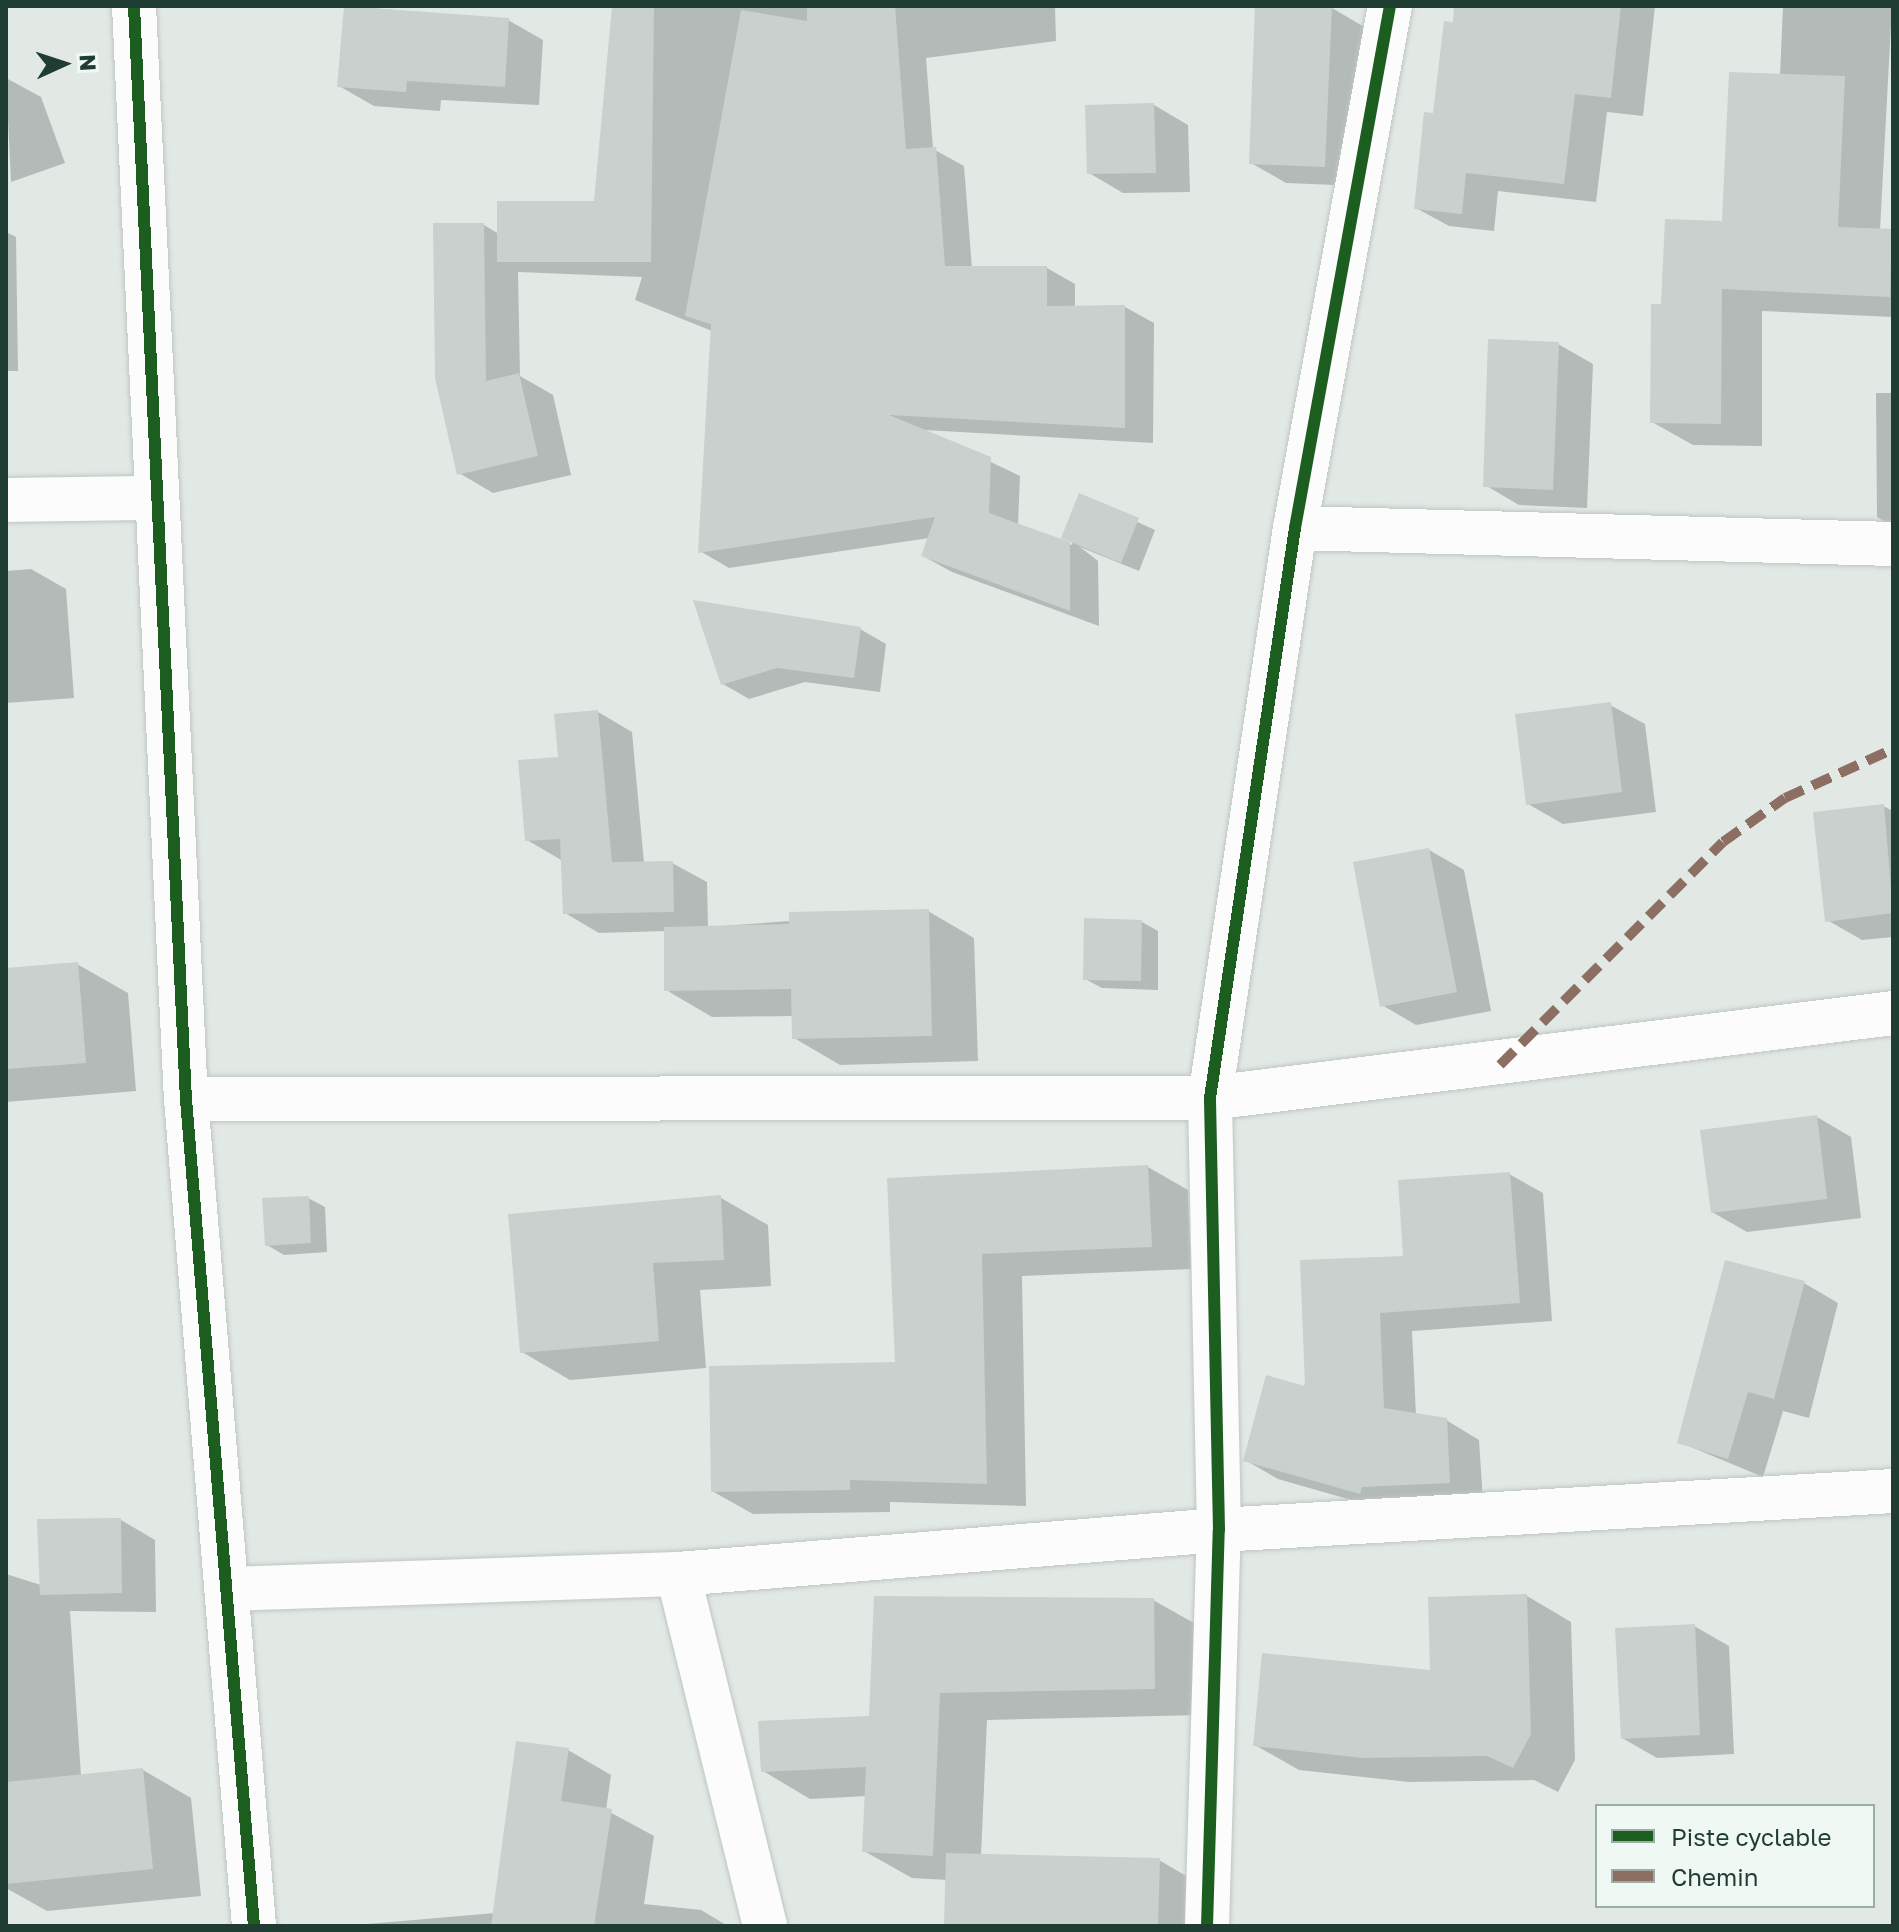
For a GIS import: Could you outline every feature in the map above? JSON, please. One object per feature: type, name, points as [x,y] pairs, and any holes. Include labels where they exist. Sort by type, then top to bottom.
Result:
[{"type":"street","points":[[134,6],[155,498],[186,1099],[254,1926]]},
{"type":"street","points":[[1207,1926],[1219,1530],[1210,1098],[1295,528],[1390,6]]},
{"type":"street","points":[[6,500],[155,498]]},
{"type":"street","points":[[1295,528],[1893,544]]},
{"type":"street","points":[[186,1099],[1210,1098],[1893,1013]]},
{"type":"street","points":[[227,1589],[678,1574],[1219,1530],[1893,1491]]},
{"type":"street","points":[[678,1574],[765,1926]]},
{"type":"building","points":[[344,6],[509,18],[505,87],[407,81],[406,92],[337,87]]},
{"type":"building","points":[[612,6],[654,6],[651,262],[497,262],[497,201],[594,201]]},
{"type":"building","points":[[807,6],[895,6],[906,149],[936,147],[945,266],[1047,266],[1047,306],[1125,305],[1125,428],[889,415],[991,457],[989,513],[1070,542],[1070,611],[921,556],[935,517],[698,553],[711,324],[685,316],[741,10],[807,21]]},
{"type":"building","points":[[1255,6],[1332,6],[1325,167],[1249,164]]},
{"type":"building","points":[[1454,6],[1621,6],[1611,98],[1575,94],[1564,184],[1466,173],[1462,214],[1414,209],[1424,112],[1433,113],[1444,21],[1453,22]]},
{"type":"building","points":[[1729,72],[1845,76],[1838,227],[1892,229],[1890,297],[1722,289],[1721,424],[1650,423],[1651,304],[1661,304],[1665,219],[1722,221]]},
{"type":"building","points":[[1154,103],[1156,173],[1087,174],[1085,105]]},
{"type":"building","points":[[433,223],[484,223],[486,381],[519,373],[538,456],[457,475],[435,378]]},
{"type":"building","points":[[1488,339],[1559,342],[1553,490],[1483,487]]},
{"type":"building","points":[[1079,493],[1139,518],[1121,563],[1061,538]]},
{"type":"building","points":[[693,600],[861,627],[854,678],[777,668],[721,685]]},
{"type":"building","points":[[1611,702],[1622,792],[1526,805],[1515,714]]},
{"type":"building","points":[[598,710],[612,862],[673,861],[674,912],[563,914],[560,839],[525,841],[518,760],[558,757],[554,714]]},
{"type":"building","points":[[1884,804],[1893,913],[1825,922],[1813,812]]},
{"type":"building","points":[[1429,848],[1457,992],[1380,1007],[1353,862]]},
{"type":"building","points":[[929,909],[932,1036],[792,1039],[791,989],[664,991],[664,927],[789,924],[789,912]]},
{"type":"building","points":[[1084,918],[1142,920],[1141,981],[1083,980]]},
{"type":"building","points":[[78,962],[86,1063],[6,1069],[6,968]]},
{"type":"building","points":[[1817,1115],[1827,1199],[1711,1213],[1700,1130]]},
{"type":"building","points":[[1148,1165],[1152,1247],[982,1254],[987,1484],[850,1480],[850,1490],[711,1492],[709,1366],[895,1362],[887,1178]]},
{"type":"building","points":[[1510,1172],[1520,1303],[1380,1313],[1384,1408],[1447,1418],[1450,1483],[1362,1487],[1360,1494],[1243,1461],[1266,1375],[1305,1386],[1300,1260],[1403,1256],[1398,1180]]},
{"type":"building","points":[[721,1195],[724,1260],[653,1263],[659,1341],[520,1353],[508,1214]]},
{"type":"building","points":[[309,1196],[311,1243],[265,1246],[262,1198]]},
{"type":"building","points":[[1725,1260],[1805,1281],[1774,1399],[1748,1392],[1728,1459],[1677,1443]]},
{"type":"building","points":[[121,1518],[122,1593],[40,1595],[37,1519]]},
{"type":"building","points":[[1527,1594],[1531,1734],[1513,1768],[1487,1756],[1363,1758],[1253,1746],[1262,1653],[1430,1670],[1428,1597]]},
{"type":"building","points":[[874,1596],[1154,1598],[1155,1689],[940,1693],[933,1856],[862,1852],[866,1767],[761,1772],[758,1721],[869,1716]]},
{"type":"building","points":[[1695,1624],[1700,1735],[1621,1739],[1615,1628]]},
{"type":"building","points":[[516,1741],[569,1748],[561,1801],[612,1809],[594,1926],[491,1926]]},
{"type":"building","points":[[143,1768],[153,1869],[6,1884],[6,1782]]},
{"type":"building","points":[[946,1853],[1160,1858],[1158,1926],[944,1926]]},
{"type":"marked path","points":[[1500,1065],[1723,842],[1785,798],[1893,749]]},
{"type":"cycle path","points":[[134,6],[186,1099],[254,1926]]},
{"type":"cycle path","points":[[1207,1926],[1219,1530],[1210,1098],[1295,528],[1390,6]]}]
